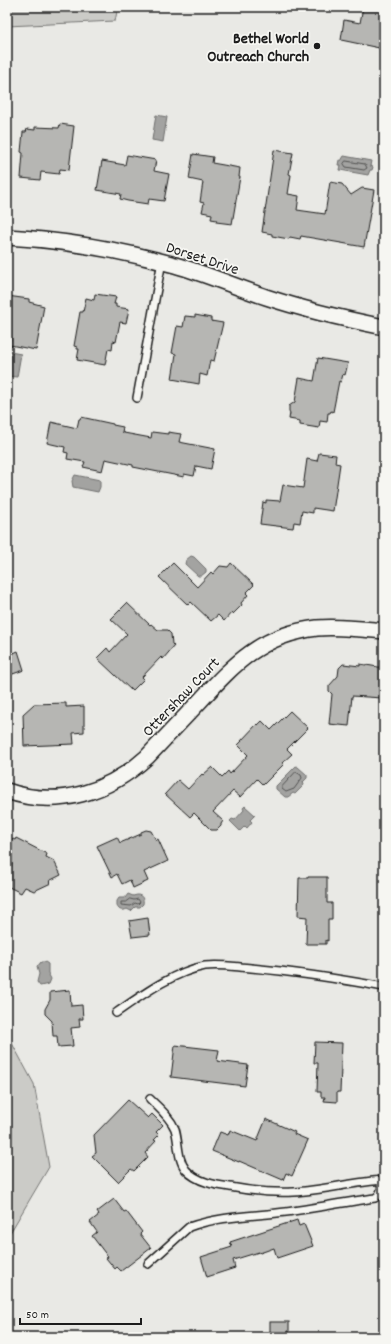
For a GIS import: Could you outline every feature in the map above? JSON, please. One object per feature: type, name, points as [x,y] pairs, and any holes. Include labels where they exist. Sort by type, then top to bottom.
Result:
[{"type":"street","name":"Dorset Drive","points":[[7,237],[89,246],[162,261],[301,308],[384,327]]},
{"type":"street","name":"Ottershaw Court","points":[[7,791],[28,797],[60,798],[76,796],[92,791],[122,778],[147,757],[239,661],[268,642],[295,632],[318,628],[336,627],[384,631]]},
{"type":"lane","points":[[137,398],[162,261]]},
{"type":"lane","points":[[116,1013],[156,987],[184,973],[205,966],[232,966],[295,972],[384,987]]},
{"type":"lane","points":[[148,1264],[189,1227],[197,1224],[242,1216],[286,1212],[375,1198],[381,1192],[382,1180],[309,1191],[275,1192],[231,1188],[204,1182],[190,1174],[185,1169],[181,1160],[177,1137],[172,1123],[150,1099]]},
{"type":"shaded area","points":[[7,7],[118,7],[115,21],[7,26]]},
{"type":"shaded area","points":[[7,1034],[34,1084],[49,1167],[7,1238]]},
{"type":"water","points":[[156,115],[167,117],[163,142],[152,140]]},
{"type":"water","points":[[344,156],[371,161],[370,166],[373,167],[372,170],[370,170],[368,175],[340,170],[341,165],[338,165],[339,160],[341,161]]},
{"type":"water","points":[[10,352],[21,354],[17,377],[7,376],[7,366]]},
{"type":"water","points":[[75,475],[100,480],[98,492],[73,487],[72,481]]},
{"type":"water","points":[[191,556],[194,557],[206,569],[206,572],[201,576],[198,576],[185,564],[186,560]]},
{"type":"water","points":[[296,766],[307,775],[307,778],[303,782],[304,785],[295,794],[293,793],[288,797],[285,797],[276,789],[276,786]]},
{"type":"water","points":[[245,806],[255,815],[250,820],[252,822],[247,828],[245,826],[240,831],[230,821],[232,819],[235,820],[244,810],[243,808]]},
{"type":"water","points":[[128,894],[140,896],[143,899],[143,904],[140,907],[135,907],[131,911],[127,909],[120,910],[117,906],[117,901],[119,898],[125,898]]},
{"type":"water","points":[[41,962],[48,964],[48,973],[51,979],[49,984],[40,986],[37,982],[39,974],[37,967]]},
{"type":"building","points":[[363,7],[384,7],[384,49],[341,40],[344,20],[360,23]]},
{"type":"building","points":[[60,124],[74,126],[69,170],[60,169],[59,174],[41,172],[40,180],[21,178],[23,132],[26,132],[27,129],[35,130],[35,127],[59,128]]},
{"type":"building","points":[[274,150],[293,153],[289,174],[291,175],[288,194],[299,196],[297,210],[325,214],[330,182],[342,184],[351,195],[362,188],[374,190],[364,247],[301,236],[300,239],[290,237],[289,239],[272,236],[272,234],[262,232]]},
{"type":"building","points":[[193,154],[213,157],[212,163],[240,168],[240,177],[232,224],[216,222],[217,220],[211,219],[212,214],[202,212],[204,203],[200,202],[203,182],[189,179]]},
{"type":"building","points":[[127,155],[156,160],[154,171],[169,174],[164,201],[149,199],[148,204],[128,201],[120,199],[121,194],[97,190],[102,161],[125,165]]},
{"type":"building","points":[[95,294],[116,297],[114,304],[116,304],[116,307],[129,309],[126,323],[120,322],[116,342],[113,341],[112,350],[108,349],[105,365],[77,360],[79,349],[74,346],[80,312],[83,312],[86,298],[94,300]]},
{"type":"building","points":[[7,296],[29,299],[29,302],[44,306],[36,350],[10,345],[11,337],[7,336]]},
{"type":"building","points":[[195,315],[211,318],[211,321],[223,323],[214,361],[210,360],[207,376],[200,374],[199,384],[172,379],[176,354],[172,353],[177,326],[183,327],[185,316],[195,317]]},
{"type":"building","points":[[318,358],[348,363],[345,375],[343,374],[341,382],[339,381],[333,412],[331,411],[328,413],[327,422],[320,421],[319,428],[300,425],[300,421],[289,419],[289,406],[295,402],[299,378],[314,381]]},
{"type":"building","points":[[81,417],[123,427],[122,432],[124,433],[151,438],[152,432],[181,434],[179,442],[215,449],[211,469],[196,466],[194,476],[184,474],[184,477],[133,467],[133,465],[105,459],[102,471],[83,467],[85,462],[67,459],[68,453],[64,452],[65,447],[47,443],[51,422],[77,428]]},
{"type":"building","points":[[319,453],[336,455],[335,463],[340,464],[333,511],[313,508],[313,513],[302,511],[300,523],[294,522],[293,528],[260,524],[263,502],[266,503],[266,500],[280,501],[283,485],[303,488],[307,459],[317,461]]},
{"type":"building","points":[[173,563],[197,587],[211,572],[213,574],[220,566],[228,567],[231,563],[254,585],[246,593],[248,595],[241,603],[242,605],[233,614],[232,612],[224,621],[218,615],[211,621],[191,602],[188,605],[159,577]]},
{"type":"building","points":[[127,603],[150,625],[151,624],[158,630],[167,630],[171,634],[172,644],[174,646],[163,659],[161,657],[142,677],[144,679],[132,691],[97,658],[107,648],[110,652],[127,634],[111,619]]},
{"type":"building","points":[[18,651],[24,670],[7,676],[7,656]]},
{"type":"building","points":[[343,664],[360,666],[360,664],[384,668],[382,698],[352,696],[349,726],[329,724],[332,694],[329,691],[329,686],[338,676],[339,668]]},
{"type":"building","points":[[66,703],[66,707],[84,706],[84,732],[73,733],[74,744],[24,746],[23,714],[34,704]]},
{"type":"building","points":[[290,711],[308,728],[287,749],[292,754],[263,785],[257,779],[240,797],[233,791],[213,812],[223,821],[217,830],[211,830],[194,813],[190,817],[165,794],[178,780],[188,789],[202,774],[203,775],[212,767],[222,777],[228,771],[230,774],[248,755],[238,745],[257,724],[258,725],[262,721],[271,730]]},
{"type":"building","points":[[146,830],[151,831],[156,840],[158,839],[168,861],[144,872],[148,881],[133,888],[130,880],[122,884],[117,874],[112,877],[97,846],[117,837],[120,843],[141,834],[141,832]]},
{"type":"building","points":[[7,836],[15,840],[16,838],[47,854],[46,857],[54,861],[61,875],[49,881],[51,883],[34,891],[25,887],[21,893],[7,886],[7,874],[12,864],[7,861]]},
{"type":"building","points":[[327,877],[327,903],[332,903],[332,919],[328,919],[328,941],[326,940],[326,944],[306,944],[307,917],[298,916],[299,878]]},
{"type":"building","points":[[148,918],[150,935],[132,937],[129,921]]},
{"type":"building","points":[[70,990],[71,1006],[82,1005],[83,1019],[79,1019],[80,1027],[71,1028],[73,1046],[58,1047],[57,1036],[53,1036],[52,1021],[45,1014],[45,1009],[50,1000],[50,992]]},
{"type":"building","points":[[315,1042],[342,1043],[340,1092],[337,1092],[337,1102],[324,1101],[325,1097],[321,1097],[321,1092],[317,1092],[318,1063],[314,1063]]},
{"type":"building","points":[[175,1045],[219,1050],[217,1061],[248,1065],[245,1086],[171,1077]]},
{"type":"building","points":[[128,1100],[148,1118],[152,1114],[163,1125],[156,1132],[159,1135],[154,1140],[156,1141],[145,1153],[148,1157],[134,1171],[131,1169],[118,1182],[92,1156],[96,1153],[94,1135]]},
{"type":"building","points":[[266,1119],[295,1132],[294,1134],[308,1140],[292,1176],[286,1173],[283,1180],[212,1151],[220,1132],[228,1135],[230,1130],[257,1141]]},
{"type":"building","points":[[114,1199],[124,1212],[126,1211],[142,1232],[140,1234],[151,1248],[121,1271],[117,1267],[115,1269],[92,1236],[97,1232],[90,1222],[99,1215],[97,1212]]},
{"type":"building","points":[[297,1220],[299,1226],[304,1224],[313,1246],[277,1258],[274,1248],[260,1253],[259,1252],[233,1260],[235,1268],[207,1277],[201,1257],[232,1247],[230,1242]]},
{"type":"building","points":[[270,1322],[289,1322],[289,1337],[270,1337]]},
{"type":"place","name":"Bethel World Outreach Church","points":[[317,46]]}]
